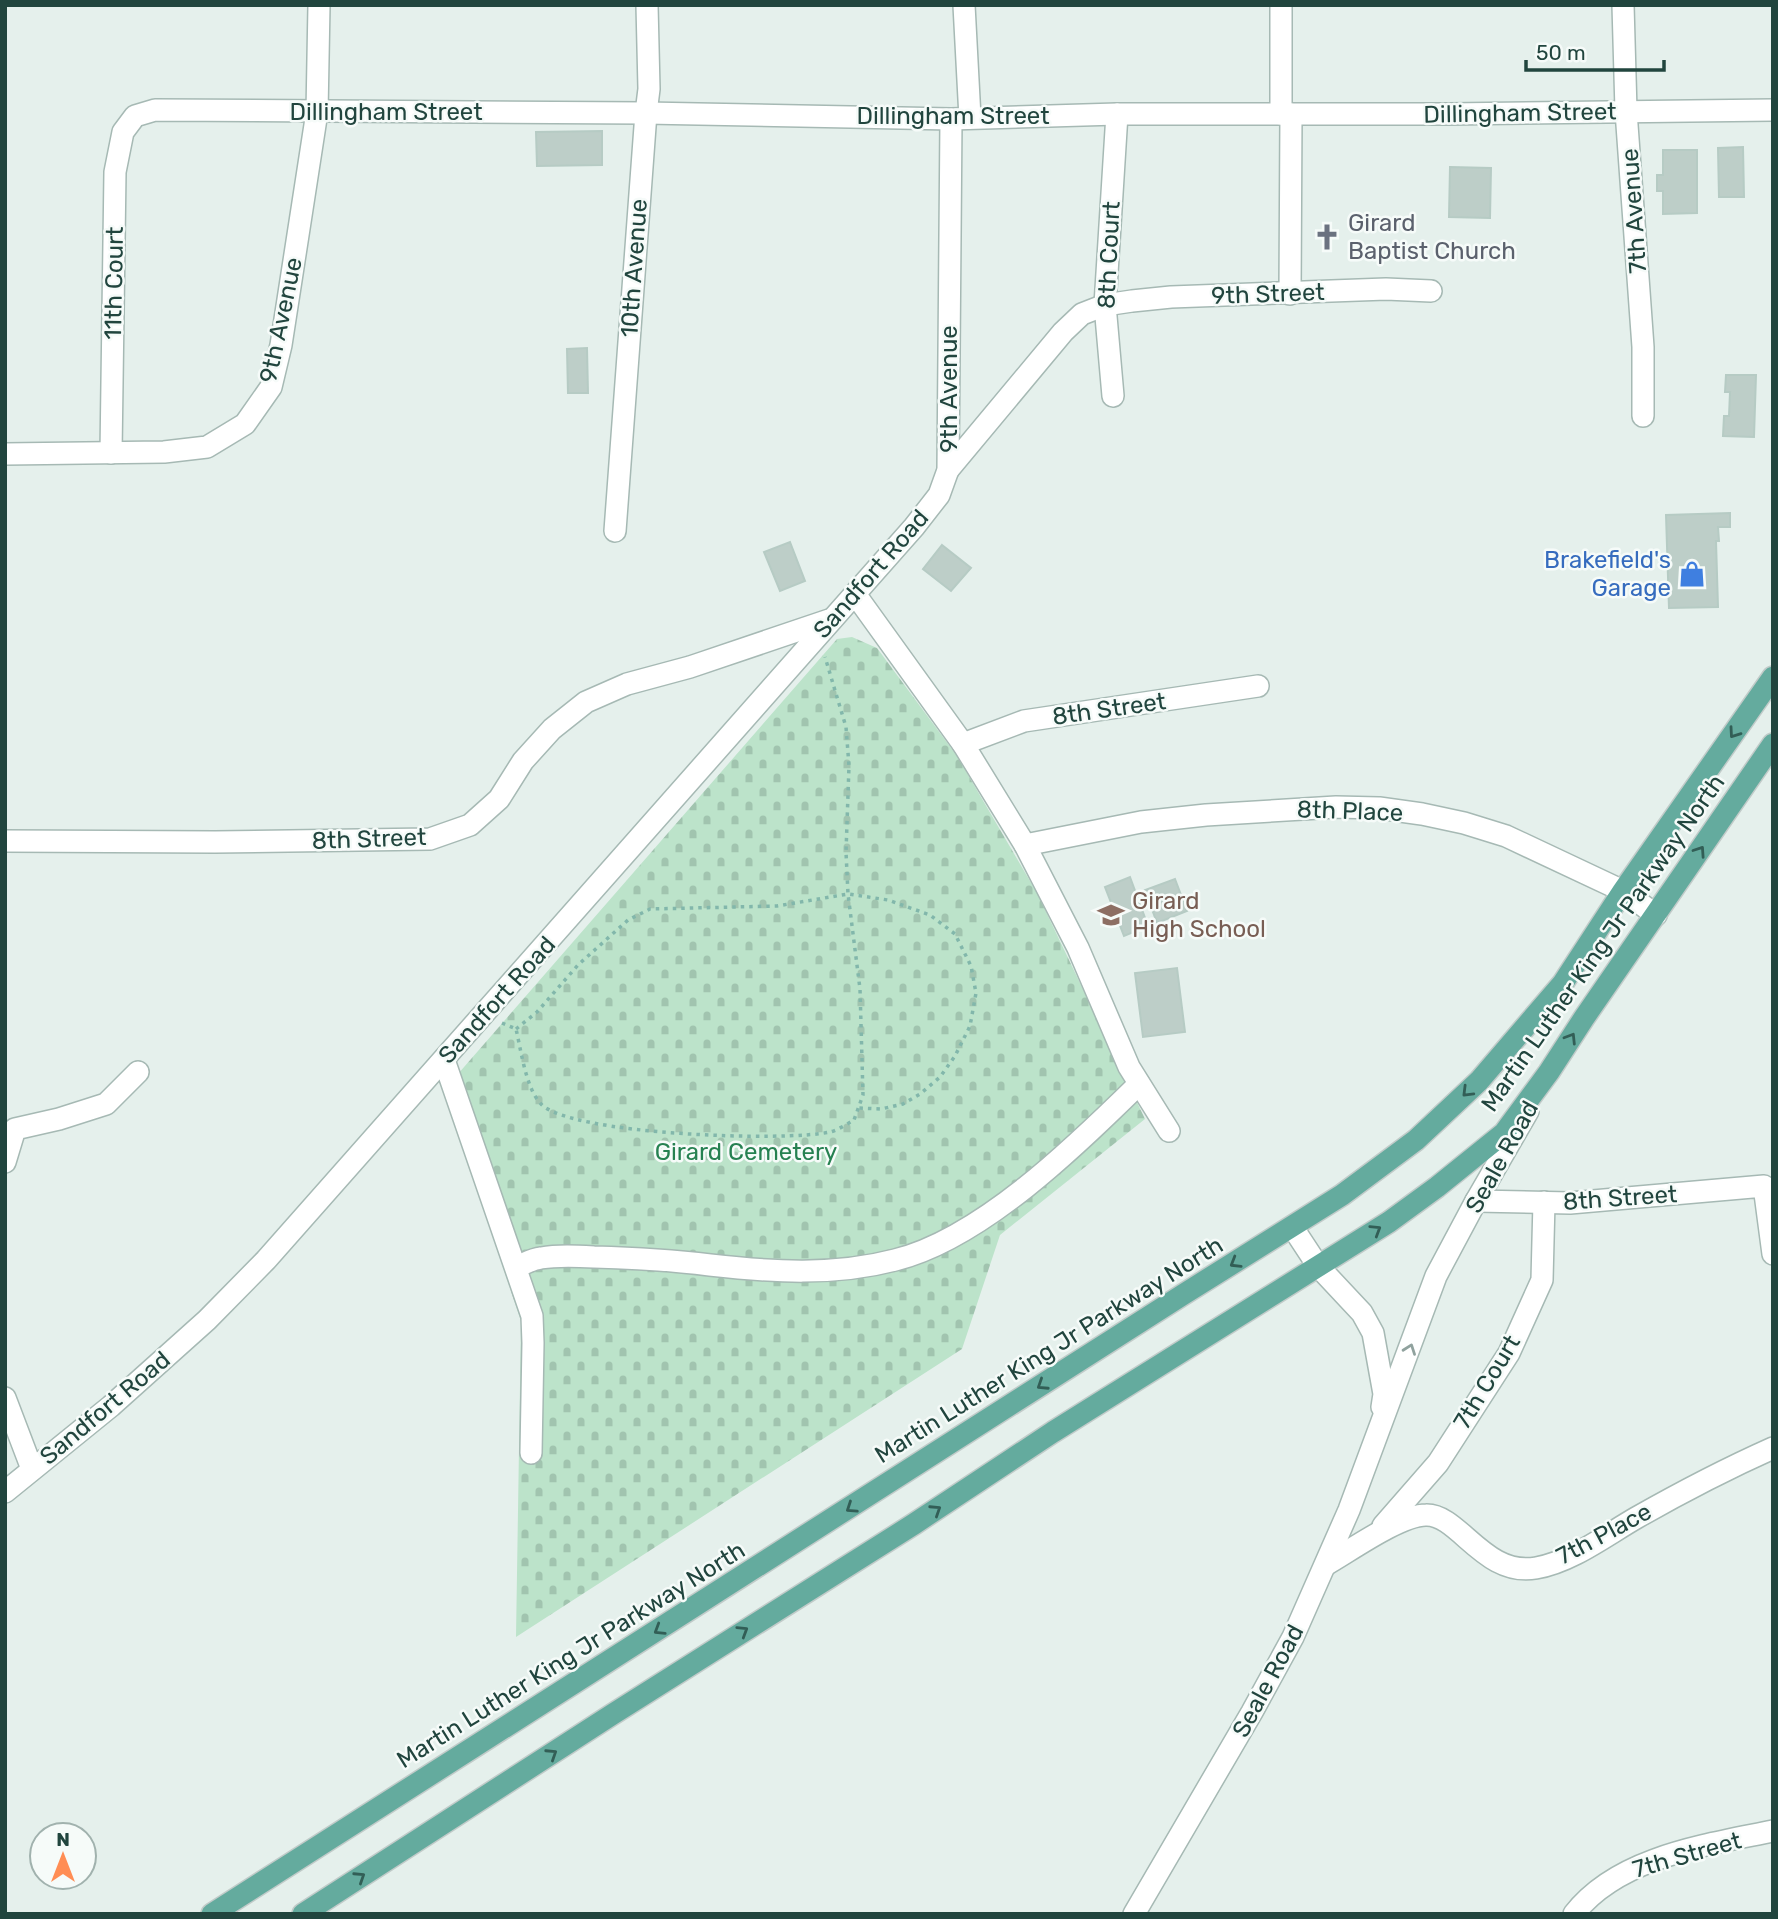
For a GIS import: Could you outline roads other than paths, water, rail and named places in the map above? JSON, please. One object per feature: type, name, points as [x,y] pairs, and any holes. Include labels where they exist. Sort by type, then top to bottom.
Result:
[{"type":"main road","name":"Martin Luther King Jr Parkway North","points":[[212,1914],[1184,1293],[1293,1228],[1382,1166],[1448,1111],[1479,1081],[1563,984],[1623,891],[1772,680]]},
{"type":"main road","name":"Martin Luther King Jr Parkway North","points":[[303,1914],[612,1714],[914,1524],[1053,1432],[1389,1222],[1437,1187],[1504,1133],[1549,1072],[1773,744]]},
{"type":"street","name":"9th Avenue","points":[[111,453],[164,452],[207,447],[246,424],[271,387],[281,345],[317,112],[319,5]]},
{"type":"street","name":"10th Avenue","points":[[615,531],[649,89],[647,5]]},
{"type":"street","name":"9th Avenue","points":[[948,470],[964,5]]},
{"type":"street","points":[[1282,5],[1290,294]]},
{"type":"street","name":"7th Avenue","points":[[1623,5],[1626,111],[1643,347],[1643,416]]},
{"type":"street","name":"Dillingham Street","points":[[135,116],[155,110],[960,118],[1117,114],[1773,110]]},
{"type":"street","name":"8th Court","points":[[1112,397],[1105,305],[1117,114]]},
{"type":"street","name":"11th Court","points":[[111,453],[115,172],[123,132],[135,116]]},
{"type":"street","name":"9th Street","points":[[1105,305],[1171,297],[1386,289],[1431,291]]},
{"type":"street","name":"9th Avenue","points":[[948,470],[1063,331],[1082,314],[1105,305]]},
{"type":"street","points":[[5,454],[111,453]]},
{"type":"street","name":"Sandfort Road","points":[[5,1492],[111,1406],[207,1320],[266,1260],[915,527],[939,495],[948,470]]},
{"type":"street","points":[[855,594],[962,744],[1025,845],[1078,948],[1090,980],[1139,1084],[1169,1131]]},
{"type":"street","name":"8th Street","points":[[5,841],[430,839],[470,825],[499,799],[523,761],[552,729],[586,702],[627,684],[824,628]]},
{"type":"street","name":"8th Street","points":[[962,744],[1024,721],[1258,687]]},
{"type":"street","name":"8th Place","points":[[1025,845],[1141,822],[1206,815],[1336,807],[1379,808],[1464,823],[1506,836],[1623,891],[1656,915]]},
{"type":"street","points":[[443,1060],[532,1316],[531,1453]]},
{"type":"street","points":[[5,1161],[15,1129],[106,1104],[138,1072]]},
{"type":"street","name":"Seale Road","points":[[1135,1914],[1293,1637],[1378,1437],[1436,1276],[1549,1072]]},
{"type":"street","points":[[516,1267],[538,1258],[658,1258],[772,1272],[863,1267],[898,1260],[947,1240],[1012,1198],[1093,1129],[1139,1084]]},
{"type":"street","name":"8th Street","points":[[1476,1200],[1570,1203],[1764,1186],[1773,1254]]},
{"type":"street","name":"7th Court","points":[[1373,1538],[1438,1463],[1508,1353],[1542,1280],[1544,1202]]},
{"type":"street","name":"Seale Road","points":[[1293,1228],[1318,1266],[1362,1313],[1373,1332],[1384,1394],[1378,1437]]},
{"type":"street","points":[[5,1398],[32,1469]]},
{"type":"street","name":"7th Place","points":[[1326,1564],[1404,1520],[1425,1515],[1438,1517],[1484,1555],[1517,1569],[1538,1568],[1577,1552],[1652,1509],[1773,1448]]},
{"type":"street","name":"7th Street","points":[[1574,1914],[1603,1884],[1640,1866],[1681,1853],[1773,1831]]},
{"type":"place","name":"Girard Baptist Church","points":[[1327,237]]},
{"type":"place","name":"Brakefield's Garage","points":[[1692,574]]},
{"type":"place","name":"Girard High School","points":[[1111,915]]},
{"type":"park label","name":"Girard Cemetery","points":[[746,1152]]}]
